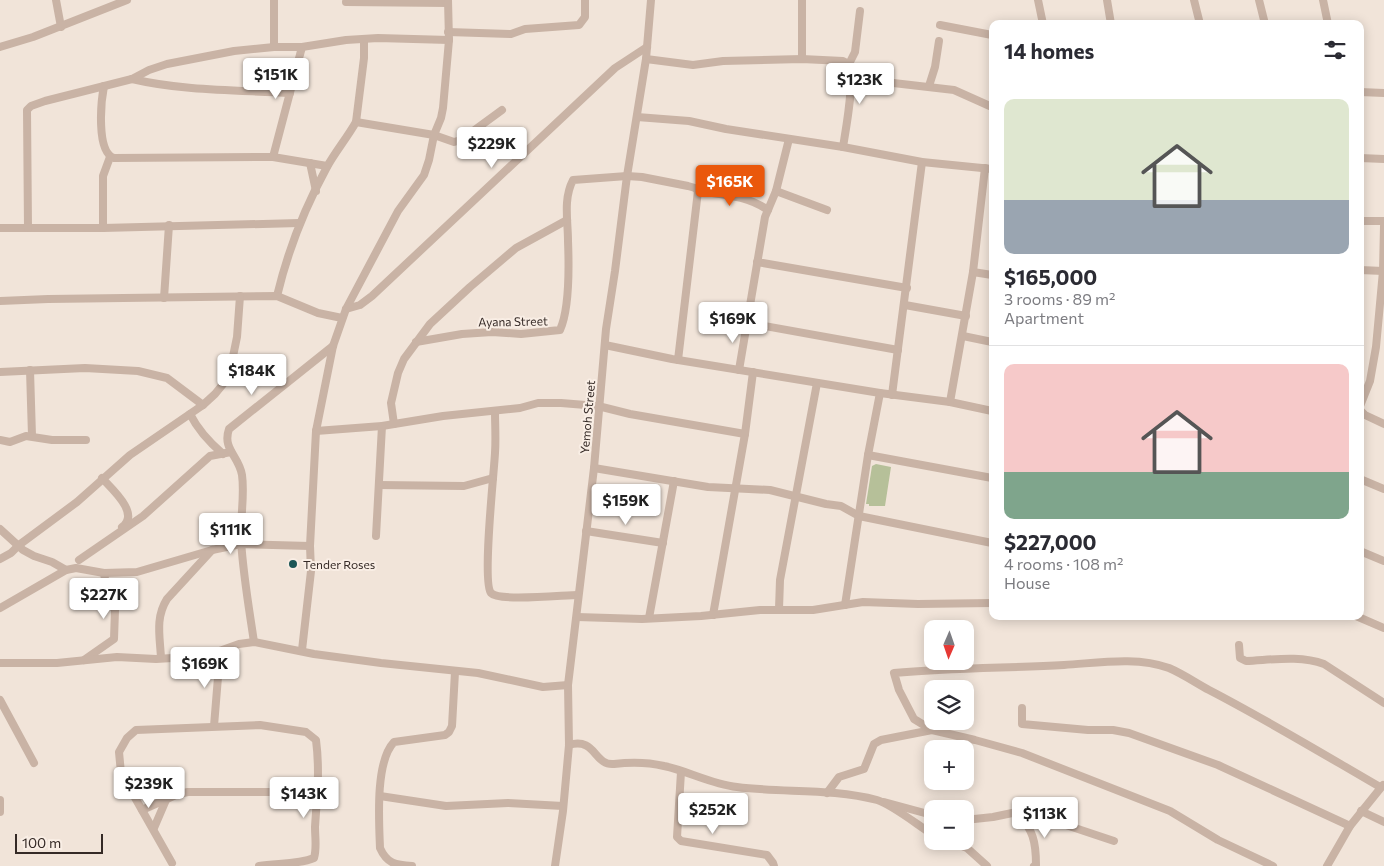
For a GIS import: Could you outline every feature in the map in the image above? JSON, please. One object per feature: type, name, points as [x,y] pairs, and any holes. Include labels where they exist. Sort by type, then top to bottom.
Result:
[{"type":"street","points":[[56,0],[60,27]]},
{"type":"street","points":[[0,47],[60,27],[114,2],[128,0]]},
{"type":"street","points":[[274,0],[274,47]]},
{"type":"street","points":[[28,228],[28,109],[45,101],[132,79],[149,70],[190,58],[234,51],[274,47],[302,47],[378,38],[511,34],[525,28],[579,24],[584,17],[585,0]]},
{"type":"street","name":"Yemoh Street","points":[[555,866],[569,745],[568,685],[594,468],[598,406],[627,176],[646,59],[651,0]]},
{"type":"street","points":[[802,0],[802,59]]},
{"type":"street","points":[[1038,0],[1042,20]]},
{"type":"street","points":[[1107,0],[1110,20]]},
{"type":"street","points":[[1194,0],[1199,20]]},
{"type":"street","points":[[1259,0],[1264,20]]},
{"type":"street","points":[[1323,0],[1327,20]]},
{"type":"street","points":[[302,650],[311,571],[310,546],[316,431],[333,346],[346,309],[398,211],[424,175],[443,108],[448,36],[448,2],[346,2]]},
{"type":"street","points":[[843,147],[850,78],[849,64],[856,52],[860,11]]},
{"type":"street","points":[[940,25],[989,34]]},
{"type":"street","points":[[278,296],[299,223],[328,166],[356,122],[364,58],[364,39]]},
{"type":"street","points":[[929,86],[935,67],[939,41]]},
{"type":"street","points":[[273,157],[302,47]]},
{"type":"street","points":[[346,309],[360,305],[372,296],[615,68],[647,47]]},
{"type":"street","points":[[646,59],[693,64],[723,61],[802,59],[849,64]]},
{"type":"street","points":[[850,78],[954,90],[989,106]]},
{"type":"street","points":[[132,79],[152,84],[180,87],[290,93]]},
{"type":"street","points":[[104,86],[101,121],[103,139],[110,157],[273,157],[328,166]]},
{"type":"street","points":[[1364,92],[1384,93]]},
{"type":"street","points":[[356,122],[434,136],[454,142],[461,140],[502,110]]},
{"type":"street","points":[[636,116],[689,121],[922,162],[988,169],[963,336],[950,402]]},
{"type":"street","points":[[739,370],[765,217],[776,191],[789,139]]},
{"type":"street","points":[[103,228],[103,176],[110,157]]},
{"type":"street","points":[[1364,158],[1384,159]]},
{"type":"street","points":[[892,395],[922,162]]},
{"type":"street","points":[[310,163],[316,190]]},
{"type":"street","points":[[394,424],[392,403],[398,373],[404,359],[416,342],[430,324],[516,248],[566,220],[568,199],[573,180],[627,176],[642,177],[688,186],[698,191],[746,198],[757,202],[768,210]]},
{"type":"street","points":[[678,360],[698,191]]},
{"type":"street","points":[[776,191],[827,210]]},
{"type":"street","name":"Ayana Street","points":[[416,342],[462,334],[492,332],[521,334],[560,330],[564,322],[567,295],[568,242],[566,220]]},
{"type":"street","points":[[1364,221],[1384,221]]},
{"type":"street","points":[[0,228],[103,228],[299,223]]},
{"type":"street","points":[[164,298],[168,225]]},
{"type":"street","points":[[1364,396],[1380,348],[1384,226]]},
{"type":"street","points":[[757,262],[907,288]]},
{"type":"street","points":[[1364,270],[1383,271]]},
{"type":"street","points":[[973,272],[989,275]]},
{"type":"street","points":[[0,559],[77,502],[130,455],[203,405],[224,383],[231,366],[237,337],[240,296]]},
{"type":"street","points":[[0,301],[278,296],[318,313],[342,318]]},
{"type":"street","points":[[904,305],[966,316]]},
{"type":"street","points":[[748,323],[898,350]]},
{"type":"street","points":[[963,336],[989,341]]},
{"type":"street","points":[[605,345],[678,360],[817,384],[950,402],[989,410]]},
{"type":"street","points":[[227,453],[229,429],[333,346]]},
{"type":"street","points":[[0,372],[85,368],[152,373],[167,378],[203,405]]},
{"type":"street","points":[[30,370],[32,436]]},
{"type":"street","points":[[713,615],[745,434],[753,372]]},
{"type":"street","points":[[779,609],[780,580],[817,384]]},
{"type":"street","points":[[845,606],[868,455],[880,393]]},
{"type":"street","points":[[316,431],[382,426],[443,416],[520,408],[538,403],[598,406],[630,414],[745,434]]},
{"type":"street","points":[[495,411],[495,451],[488,566],[489,588],[492,594],[511,598],[578,595]]},
{"type":"street","points":[[1364,413],[1384,424]]},
{"type":"street","points":[[190,414],[208,440],[240,464],[242,476],[241,544],[254,642]]},
{"type":"street","points":[[376,536],[382,426]]},
{"type":"street","points":[[0,440],[10,442],[26,436],[52,440],[86,440]]},
{"type":"street","points":[[79,560],[143,516],[210,456],[227,453]]},
{"type":"street","points":[[868,455],[989,477]]},
{"type":"street","points":[[594,468],[708,487],[770,490],[841,506],[859,516],[989,542]]},
{"type":"street","points":[[79,560],[80,555],[125,525],[128,519],[126,506],[102,478]]},
{"type":"street","points":[[379,485],[464,486],[493,478]]},
{"type":"street","points":[[649,618],[674,481]]},
{"type":"street","points":[[1364,481],[1384,490]]},
{"type":"street","points":[[0,529],[34,556],[52,562],[66,570]]},
{"type":"street","points":[[586,531],[663,543]]},
{"type":"street","points":[[0,608],[66,570],[76,568],[104,572],[137,572],[212,550],[241,544],[310,546]]},
{"type":"street","points":[[161,658],[158,619],[161,608],[212,550]]},
{"type":"street","points":[[1364,553],[1384,561]]},
{"type":"street","points":[[79,560],[90,571]]},
{"type":"street","points":[[83,661],[114,639],[116,610],[108,598],[104,572]]},
{"type":"street","points":[[577,617],[649,618],[779,609],[813,610],[863,602],[918,604],[989,603]]},
{"type":"street","points":[[1364,619],[1384,628]]},
{"type":"street","points":[[0,663],[57,663],[117,657],[161,658],[210,654],[239,644],[254,642],[381,663],[478,673],[543,687],[568,685]]},
{"type":"street","points":[[1239,645],[1240,658],[1242,660],[1303,660],[1324,664],[1384,703]]},
{"type":"street","points":[[214,726],[217,652]]},
{"type":"street","points":[[924,725],[914,719],[899,690],[894,673],[950,668],[1065,665],[1098,662],[1149,663],[1169,668],[1382,785],[1350,826],[1327,866]]},
{"type":"street","points":[[412,866],[397,865],[384,858],[380,848],[380,796],[384,756],[394,742],[445,735],[449,732],[452,726],[454,672]]},
{"type":"street","points":[[0,700],[34,763]]},
{"type":"street","points":[[1022,708],[1022,724],[1088,730],[1113,730],[1129,733],[1218,765],[1350,826]]},
{"type":"street","points":[[172,863],[122,773],[119,752],[127,738],[136,730],[214,726],[260,725],[306,732],[316,740],[319,765],[315,832],[316,852],[314,858],[304,862],[259,866]]},
{"type":"street","points":[[827,793],[840,777],[864,768],[874,744],[880,740],[932,730],[1022,753],[1170,811],[1218,840],[1270,866]]},
{"type":"street","points":[[569,745],[578,742],[586,744],[600,758],[610,764],[627,762],[650,763],[735,787],[827,793],[865,798],[896,804],[924,813]]},
{"type":"street","points":[[681,772],[677,837],[681,842],[767,855],[774,866]]},
{"type":"street","points":[[142,810],[178,794],[188,792],[318,792]]},
{"type":"street","points":[[380,796],[446,806],[508,804],[563,806]]},
{"type":"street","points":[[0,800],[0,812]]},
{"type":"street","points":[[154,828],[166,800]]},
{"type":"street","points":[[880,801],[924,829]]},
{"type":"street","points":[[1361,811],[1384,822]]},
{"type":"street","points":[[1017,812],[1030,826],[1036,849],[1036,865],[1034,866]]},
{"type":"street","points":[[974,819],[1017,812],[1045,818],[1114,841]]},
{"type":"street","points":[[969,850],[986,866]]},
{"type":"green space","points":[[876,464],[891,467],[885,506],[869,506],[869,504],[866,504],[872,466]]},
{"type":"place","name":"Tender Roses","points":[[293,564]]}]
